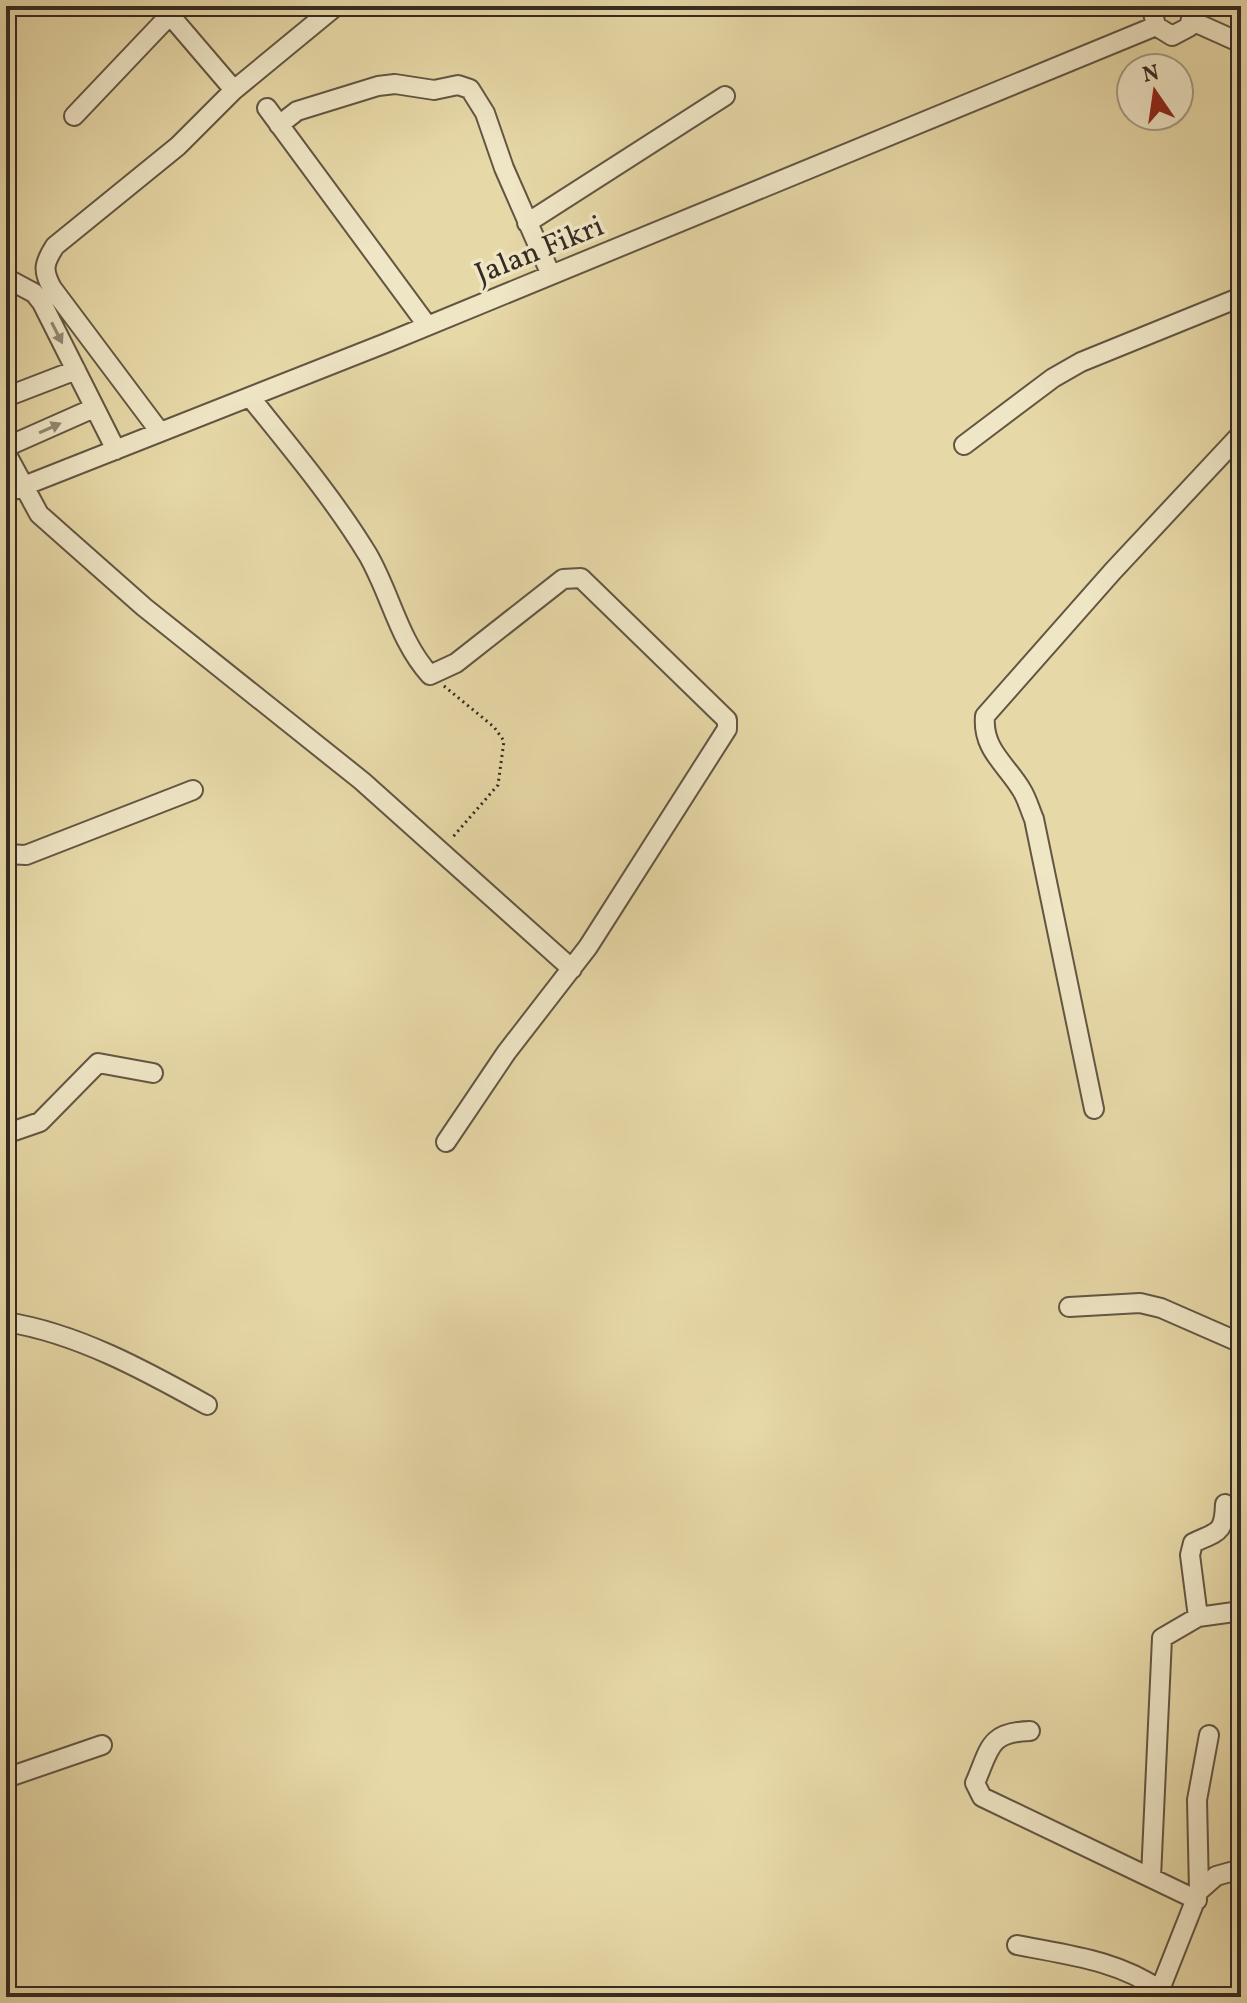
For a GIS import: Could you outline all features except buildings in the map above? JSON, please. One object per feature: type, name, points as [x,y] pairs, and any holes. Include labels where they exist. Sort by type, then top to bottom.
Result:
[{"type":"street","points":[[160,432],[52,288],[44,275],[45,262],[55,246],[178,146],[234,90],[336,6]]},
{"type":"street","points":[[1157,6],[1153,13],[1156,26],[1172,36],[1185,32],[1190,14],[1241,43]]},
{"type":"street","points":[[74,116],[166,10],[234,90]]},
{"type":"street","name":"Jalan Fikri","points":[[14,489],[551,275],[1156,26]]},
{"type":"street","points":[[279,125],[297,111],[378,86],[395,84],[434,90],[458,85],[470,89],[485,113],[527,223],[551,275]]},
{"type":"street","points":[[527,223],[725,96]]},
{"type":"street","points":[[267,108],[427,325]]},
{"type":"street","points":[[6,278],[34,293],[42,303],[116,450]]},
{"type":"street","points":[[964,445],[1053,378],[1081,362],[1241,297]]},
{"type":"street","points":[[6,397],[76,370]]},
{"type":"street","points":[[250,397],[366,553],[410,650],[430,675],[456,663],[563,579],[581,578],[727,720],[727,729],[572,969],[506,1053],[446,1142]]},
{"type":"street","points":[[94,408],[6,450],[14,489],[144,607],[303,732],[442,850],[572,969]]},
{"type":"street","points":[[1094,1109],[1034,819],[1022,790],[994,756],[984,731],[985,716],[1113,571],[1241,434]]},
{"type":"street","points":[[6,854],[26,855],[193,790]]},
{"type":"street","points":[[6,1137],[40,1122],[98,1063],[153,1073]]},
{"type":"street","points":[[1069,1307],[1140,1303],[1161,1308],[1241,1343]]},
{"type":"street","points":[[6,1322],[96,1350],[153,1375],[207,1405]]},
{"type":"street","points":[[1198,1617],[1190,1555],[1193,1543],[1219,1531],[1224,1525],[1225,1504]]},
{"type":"street","points":[[1151,1877],[1158,1657],[1162,1638],[1198,1617],[1241,1611]]},
{"type":"street","points":[[1030,1731],[1009,1731],[994,1739],[975,1783],[976,1791],[988,1801],[1198,1896]]},
{"type":"street","points":[[1198,1896],[1197,1800],[1209,1735]]},
{"type":"street","points":[[6,1778],[102,1745]]},
{"type":"street","points":[[1017,1945],[1114,1964],[1136,1973],[1158,1994],[1198,1896],[1216,1876],[1241,1869]]},
{"type":"path","points":[[430,675],[494,727],[504,741],[498,785],[442,850]]}]
